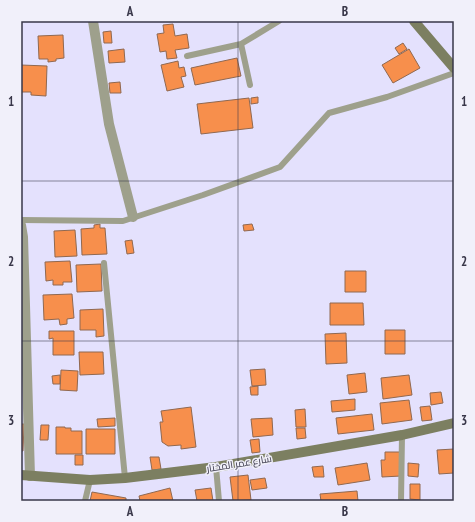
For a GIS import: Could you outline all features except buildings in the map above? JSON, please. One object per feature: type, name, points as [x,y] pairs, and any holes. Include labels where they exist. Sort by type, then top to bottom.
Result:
[{"type":"street","points":[[93,21],[108,124],[133,217]]},
{"type":"street","points":[[414,21],[454,68]]},
{"type":"street","points":[[21,225],[23,237],[26,476]]},
{"type":"street","name":"شارع عمر المختار","points":[[26,476],[90,480],[125,478],[216,467],[402,435],[454,424]]},
{"type":"lane","points":[[187,56],[241,44],[279,21]]},
{"type":"lane","points":[[241,44],[250,85]]},
{"type":"lane","points":[[21,220],[123,221],[202,195],[280,167],[329,113],[387,97],[454,73]]},
{"type":"lane","points":[[104,263],[125,478]]},
{"type":"lane","points":[[401,501],[402,435]]},
{"type":"lane","points":[[216,467],[219,501]]},
{"type":"lane","points":[[85,501],[90,480]]}]
